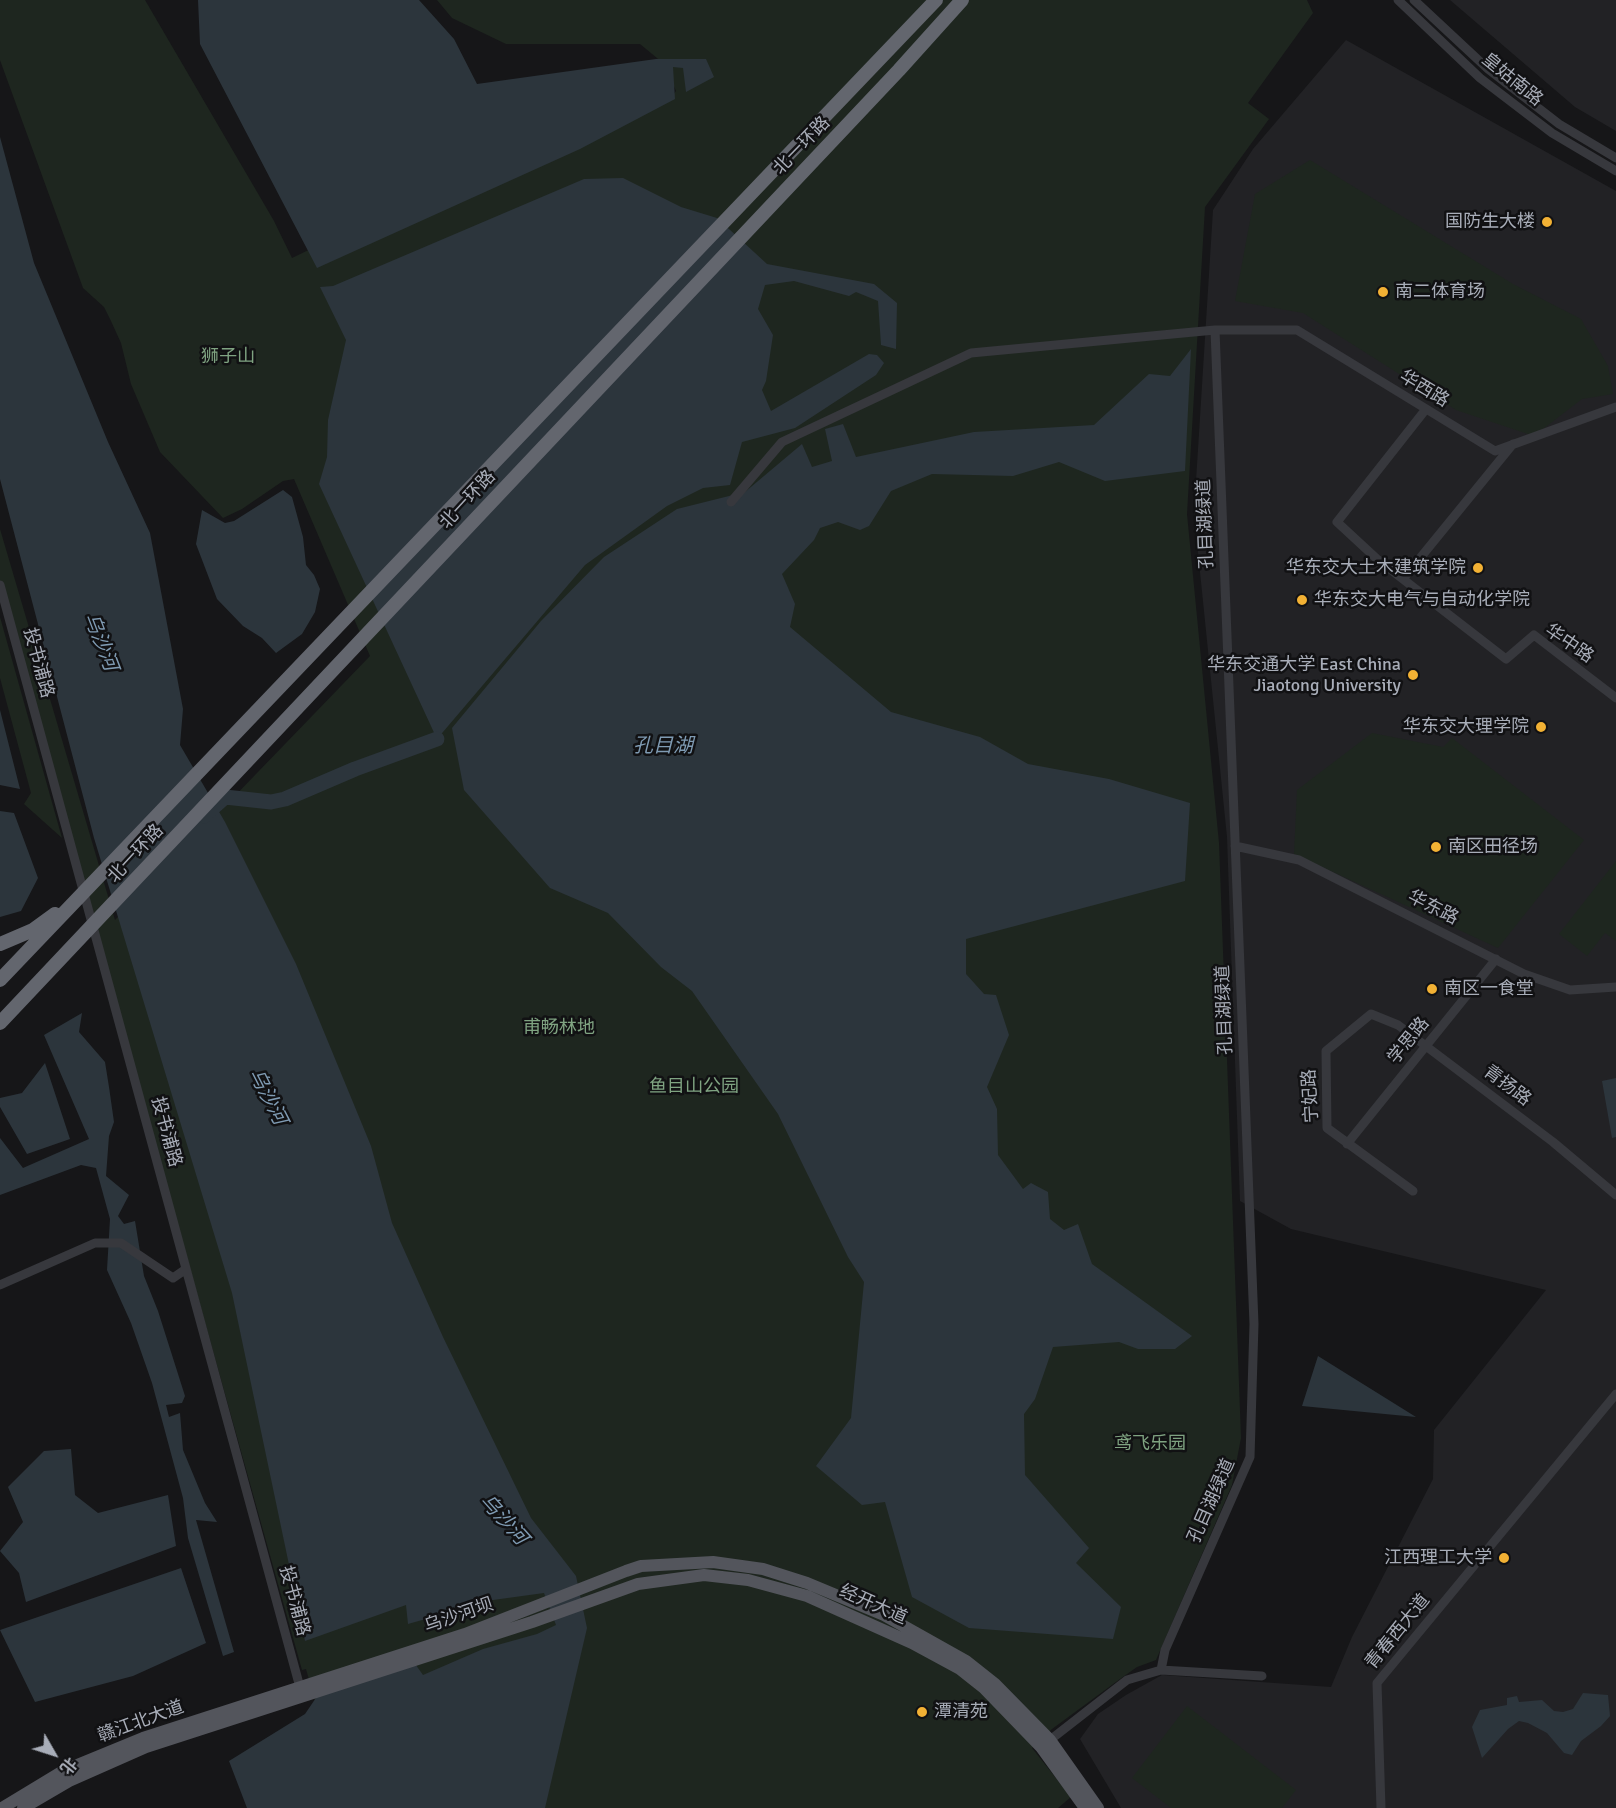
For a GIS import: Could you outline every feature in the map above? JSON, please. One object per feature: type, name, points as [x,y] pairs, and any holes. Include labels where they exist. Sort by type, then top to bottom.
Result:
[{"type":"highway","name":"北一环路","points":[[0,980],[936,0]]},
{"type":"highway","name":"北一环路","points":[[0,1023],[899,70],[962,0]]},
{"type":"highway","points":[[0,944],[33,930],[53,916],[136,829],[175,799]]},
{"type":"main road","name":"经开大道","points":[[626,1570],[641,1566],[712,1562],[763,1569],[807,1583],[884,1615],[966,1661],[995,1684],[1050,1740],[1098,1808]]},
{"type":"main road","name":"乌沙河坝","points":[[532,1616],[626,1570]]},
{"type":"main road","name":"经开大道","points":[[584,1605],[638,1584],[704,1575],[748,1580],[807,1596],[912,1642],[960,1669],[984,1688],[1041,1747],[1085,1808]]},
{"type":"main road","name":"乌沙河坝","points":[[283,1703],[302,1692],[532,1616],[584,1605]]},
{"type":"main road","name":"赣江北大道","points":[[2,1808],[65,1770],[143,1738],[302,1692]]},
{"type":"main road","name":"赣江北大道","points":[[23,1808],[69,1781],[146,1747],[283,1703]]},
{"type":"street","name":"皇姑南路","points":[[1398,0],[1480,78],[1552,133],[1616,171]]},
{"type":"street","name":"皇姑南路","points":[[1414,0],[1488,69],[1558,124],[1616,158]]},
{"type":"street","name":"华西路","points":[[731,502],[782,442],[972,353],[1215,330],[1297,330],[1426,410],[1496,450],[1616,407]]},
{"type":"street","name":"孔目湖绿道","points":[[1161,1670],[1165,1650],[1250,1457],[1254,1324],[1215,330]]},
{"type":"street","name":"华中路","points":[[1426,410],[1337,522],[1402,579],[1506,659],[1534,635],[1616,698]]},
{"type":"street","points":[[1402,579],[1514,443]]},
{"type":"street","name":"投书浦路","points":[[0,585],[302,1692]]},
{"type":"street","name":"华东路","points":[[1235,846],[1299,860],[1524,974],[1570,990],[1616,987]]},
{"type":"street","name":"学思路","points":[[1347,1144],[1496,959]]},
{"type":"street","name":"青扬路","points":[[1371,1014],[1398,1025],[1553,1142],[1616,1195]]},
{"type":"street","name":"宁妃路","points":[[1371,1014],[1326,1052],[1327,1128],[1413,1191]]},
{"type":"street","points":[[0,1285],[94,1243],[120,1243],[173,1278],[186,1269]]},
{"type":"street","name":"青春西大道","points":[[1381,1808],[1377,1683],[1616,1394]]},
{"type":"street","points":[[1050,1740],[1126,1680],[1161,1670],[1262,1676]]},
{"type":"shaded area","points":[[1450,0],[1616,0],[1616,131],[1575,107]]},
{"type":"shaded area","name":"华东交通大学 East China Jiaotong University","points":[[1346,40],[1616,191],[1616,1808],[1121,1808],[1080,1739],[1098,1714],[1162,1675],[1331,1687],[1352,1637],[1433,1479],[1434,1430],[1546,1290],[1291,1229],[1240,1201],[1227,837],[1194,513],[1213,210],[1253,149]]},
{"type":"green space","name":"鱼目山公园","points":[[0,0],[145,0],[274,221],[292,258],[647,87],[671,97],[676,91],[663,63],[640,44],[506,44],[452,18],[437,0],[1307,0],[1313,13],[1248,103],[1269,119],[1205,207],[1187,514],[1219,843],[1241,1438],[1232,1485],[1156,1660],[1137,1667],[1120,1679],[1052,1729],[1032,1748],[1071,1797],[1058,1808],[345,1808],[306,1669],[302,1670],[0,587],[0,529],[115,920],[370,656],[294,479],[283,481],[242,509],[223,518],[160,452],[131,384],[121,343],[111,321],[104,307],[83,288],[0,60]]},
{"type":"green space","name":"南二体育场","points":[[1310,160],[1513,284],[1581,319],[1608,366],[1613,394],[1582,399],[1534,436],[1456,410],[1303,313],[1235,301],[1255,194]]},
{"type":"green space","points":[[0,617],[62,838],[24,804],[31,793],[0,678]]},
{"type":"green space","name":"南区田径场","points":[[1372,733],[1443,747],[1452,738],[1584,840],[1498,948],[1294,854],[1297,790]]},
{"type":"green space","points":[[1616,861],[1616,941],[1605,933],[1587,956],[1559,934]]},
{"type":"green space","points":[[1187,1706],[1296,1790],[1282,1808],[1171,1808],[1132,1778]]},
{"type":"water","points":[[198,0],[419,0],[454,39],[477,84],[656,59],[706,59],[714,77],[686,92],[683,68],[673,67],[675,99],[580,149],[317,268],[200,44]]},
{"type":"water","name":"乌沙河","points":[[0,137],[34,263],[108,442],[150,533],[183,709],[180,745],[225,822],[296,964],[371,1146],[392,1223],[443,1337],[531,1518],[576,1576],[587,1628],[545,1808],[247,1808],[229,1761],[305,1714],[322,1689],[413,1661],[423,1675],[483,1649],[537,1634],[556,1625],[544,1593],[493,1600],[408,1624],[406,1605],[305,1641],[232,1293],[94,838],[0,479]]},
{"type":"water","points":[[623,178],[681,207],[717,218],[767,264],[874,284],[897,303],[896,349],[881,345],[878,301],[856,292],[849,296],[794,281],[765,285],[758,309],[773,335],[766,381],[762,390],[771,411],[869,354],[877,355],[884,363],[876,375],[795,428],[742,442],[730,485],[703,488],[667,506],[585,565],[437,739],[319,484],[327,457],[328,420],[346,340],[320,287],[333,286],[584,179]]},
{"type":"water","name":"孔目湖","points":[[1191,349],[1185,471],[1105,481],[1059,462],[1013,476],[932,474],[891,491],[869,526],[860,530],[838,522],[820,528],[814,540],[782,574],[795,604],[790,627],[891,712],[980,737],[1028,764],[1109,779],[1190,803],[1185,881],[966,939],[966,974],[984,994],[996,995],[1009,1035],[987,1087],[997,1109],[998,1155],[1023,1189],[1031,1183],[1048,1192],[1050,1219],[1064,1230],[1078,1224],[1092,1264],[1192,1336],[1175,1349],[1138,1349],[1119,1342],[1053,1347],[1035,1399],[1024,1414],[1025,1475],[1089,1548],[1076,1563],[1121,1607],[1113,1639],[969,1628],[912,1597],[885,1502],[862,1505],[816,1466],[851,1418],[864,1282],[848,1257],[778,1114],[692,991],[661,967],[608,913],[550,888],[464,790],[452,728],[541,621],[604,557],[677,509],[745,492],[802,444],[812,467],[832,461],[825,429],[843,424],[856,457],[974,432],[1094,425],[1149,374],[1170,376]]},
{"type":"water","points":[[283,490],[292,497],[303,537],[306,565],[314,575],[320,589],[315,612],[302,634],[276,653],[262,638],[243,626],[217,599],[196,544],[202,510],[225,523],[234,521]]},
{"type":"water","points":[[0,710],[20,789],[0,785]]},
{"type":"water","points":[[0,811],[14,813],[38,878],[21,911],[0,917]]},
{"type":"water","points":[[82,1013],[79,1032],[105,1062],[109,1087],[114,1122],[109,1136],[106,1176],[129,1195],[118,1216],[124,1224],[135,1221],[144,1276],[158,1311],[185,1396],[182,1403],[166,1405],[169,1417],[180,1413],[183,1450],[205,1503],[217,1522],[196,1520],[234,1652],[223,1656],[188,1538],[183,1498],[152,1383],[131,1323],[107,1270],[110,1219],[96,1168],[81,1165],[0,1195],[0,1138],[23,1168],[89,1139],[44,1035]]},
{"type":"water","points":[[45,1063],[70,1139],[27,1154],[0,1107],[0,1098],[22,1093]]},
{"type":"water","points":[[1616,1078],[1616,1137],[1612,1138],[1602,1081]]},
{"type":"water","points":[[1318,1356],[1416,1417],[1302,1406]]},
{"type":"water","points":[[71,1449],[75,1495],[98,1513],[168,1495],[176,1546],[26,1602],[19,1573],[0,1551],[23,1522],[8,1487],[44,1451]]},
{"type":"water","points":[[181,1568],[206,1643],[133,1676],[35,1702],[0,1630]]},
{"type":"water","points":[[1583,1693],[1608,1695],[1610,1716],[1581,1741],[1572,1755],[1564,1753],[1547,1733],[1519,1721],[1508,1729],[1482,1758],[1472,1727],[1480,1710],[1507,1705],[1507,1698],[1517,1696],[1519,1702],[1542,1700],[1554,1711],[1563,1712],[1573,1709]]},
{"type":"waterway","points":[[204,816],[225,797],[271,802],[285,799],[355,769],[437,739]]},
{"type":"place","name":"国防生大楼","points":[[1547,222]]},
{"type":"place","name":"南二体育场","points":[[1383,292]]},
{"type":"place","name":"华东交大土木建筑学院","points":[[1478,568]]},
{"type":"place","name":"华东交大电气与自动化学院","points":[[1302,600]]},
{"type":"place","name":"华东交通大学 East China Jiaotong University","points":[[1413,675]]},
{"type":"place","name":"华东交大理学院","points":[[1541,727]]},
{"type":"place","name":"南区田径场","points":[[1436,847]]},
{"type":"place","name":"南区一食堂","points":[[1432,989]]},
{"type":"place","name":"江西理工大学","points":[[1504,1558]]},
{"type":"place","name":"潭清苑","points":[[922,1712]]},
{"type":"park label","name":"狮子山","points":[[228,357]]},
{"type":"park label","name":"甫畅林地","points":[[559,1028]]},
{"type":"park label","name":"鸢飞乐园","points":[[1150,1444]]}]
